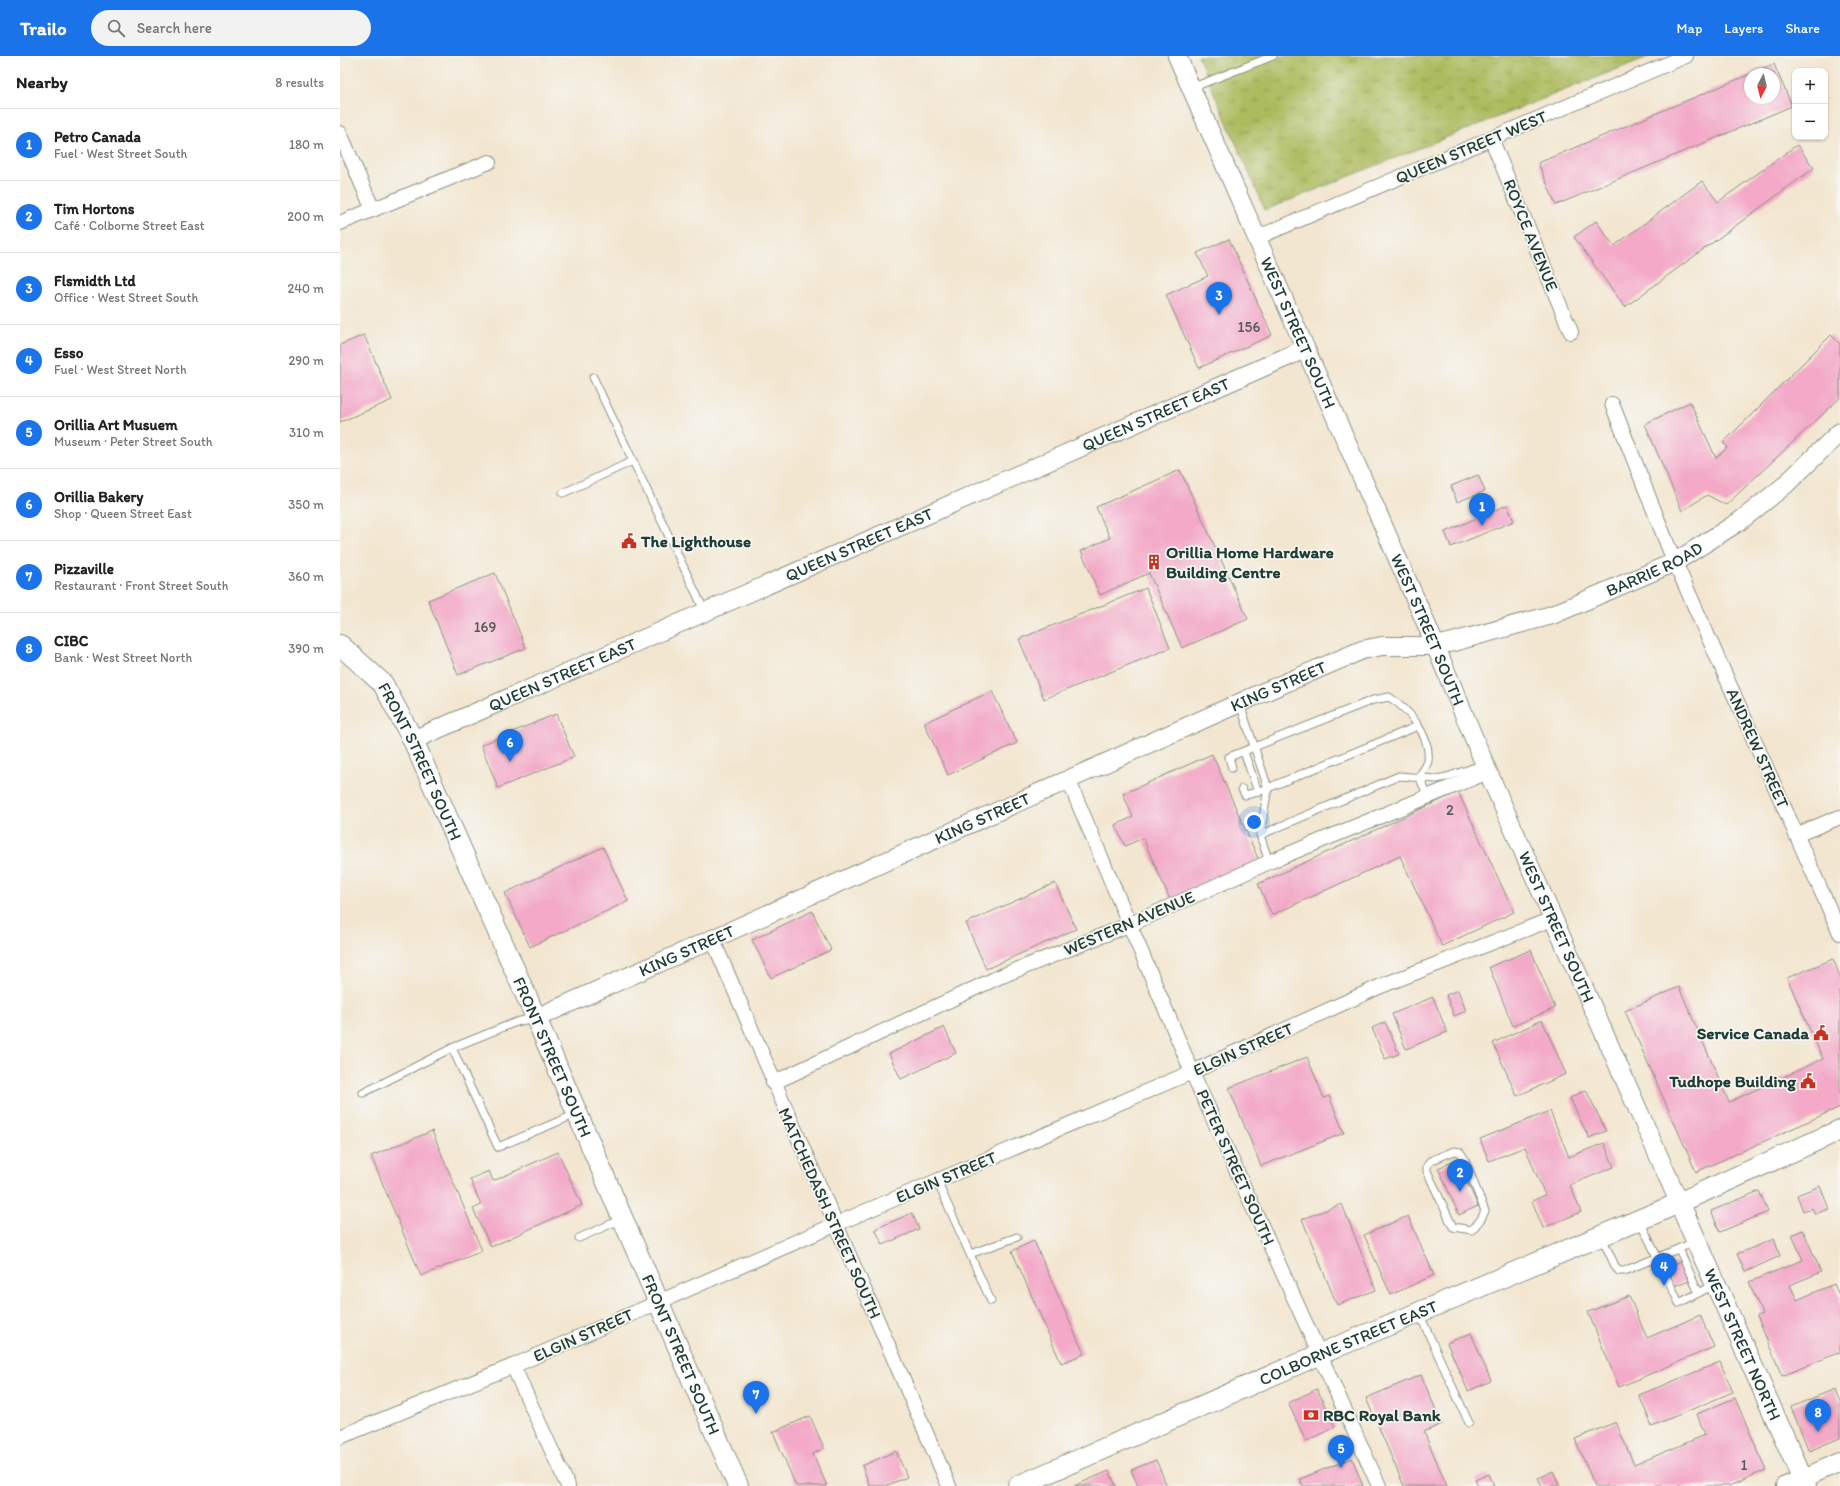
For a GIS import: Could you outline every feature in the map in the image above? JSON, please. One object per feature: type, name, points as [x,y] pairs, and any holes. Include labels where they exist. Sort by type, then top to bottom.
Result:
[{"type":"main road","name":"FRONT STREET SOUTH","points":[[340,645],[383,684],[413,740],[536,1018],[738,1486]]},
{"type":"main road","name":"COLBORNE STREET EAST","points":[[1018,1486],[1320,1354],[1601,1236],[1840,1130]]},
{"type":"main road","name":"WEST STREET NORTH","points":[[1679,1202],[1697,1241],[1708,1288],[1798,1484]]},
{"type":"street","name":"WEST STREET SOUTH","points":[[1176,56],[1435,646],[1552,919],[1679,1202]]},
{"type":"street","name":"QUEEN STREET WEST","points":[[1256,238],[1686,56]]},
{"type":"street","points":[[340,133],[372,210]]},
{"type":"street","name":"ROYCE AVENUE","points":[[1491,138],[1571,332]]},
{"type":"street","points":[[340,223],[489,162]]},
{"type":"street","name":"QUEEN STREET EAST","points":[[413,740],[1305,349]]},
{"type":"street","points":[[1612,404],[1675,562]]},
{"type":"street","name":"BARRIE ROAD","points":[[1435,646],[1552,615],[1675,562],[1740,521],[1784,486],[1840,432]]},
{"type":"street","name":"ANDREW STREET","points":[[1675,562],[1840,933]]},
{"type":"street","name":"KING STREET","points":[[536,1018],[1068,779],[1362,650],[1382,646],[1435,646]]},
{"type":"street","name":"WESTERN AVENUE","points":[[773,1083],[999,977],[1131,924],[1269,862],[1428,796],[1486,768]]},
{"type":"street","name":"PETER STREET SOUTH","points":[[1068,779],[1131,924],[1192,1072],[1379,1486]]},
{"type":"street","points":[[1796,835],[1840,817]]},
{"type":"street","name":"ELGIN STREET","points":[[340,1437],[513,1366],[835,1225],[1192,1072],[1381,986],[1552,919]]},
{"type":"street","name":"MATCHEDASH STREET SOUTH","points":[[712,938],[773,1083],[949,1486]]},
{"type":"street","points":[[513,1366],[568,1486]]},
{"type":"street","points":[[1798,1484],[1840,1462]]},
{"type":"lane","points":[[1191,88],[1273,56]]},
{"type":"lane","points":[[593,377],[706,612]]},
{"type":"lane","points":[[563,493],[633,461]]},
{"type":"lane","points":[[1232,768],[1229,758],[1373,700],[1389,697],[1400,704],[1418,726],[1426,744],[1428,762],[1419,777]]},
{"type":"lane","points":[[1240,703],[1256,747],[1268,788],[1260,835],[1269,862]]},
{"type":"lane","points":[[1242,789],[1245,795],[1258,792],[1418,726]]},
{"type":"lane","points":[[1244,752],[1258,792]]},
{"type":"lane","points":[[1260,835],[1399,776],[1436,779],[1486,768]]},
{"type":"lane","points":[[1419,777],[1428,796]]},
{"type":"lane","points":[[363,1092],[452,1048],[516,1022],[536,1018]]},
{"type":"lane","points":[[452,1048],[498,1147],[577,1114]]},
{"type":"lane","points":[[1454,1152],[1462,1154],[1485,1212],[1472,1230],[1454,1227],[1450,1223],[1427,1171],[1427,1166],[1430,1161],[1454,1152]]},
{"type":"lane","points":[[937,1181],[992,1301]]},
{"type":"lane","points":[[579,1238],[622,1219]]},
{"type":"lane","points":[[1640,1219],[1679,1303],[1708,1288],[1679,1249]]},
{"type":"lane","points":[[1601,1236],[1616,1268],[1619,1271],[1624,1271],[1697,1241]]},
{"type":"lane","points":[[970,1254],[1017,1237]]},
{"type":"lane","points":[[1419,1313],[1469,1422]]},
{"type":"green space","points":[[1198,56],[1650,56],[1265,210]]},
{"type":"building","points":[[1774,64],[1776,68],[1764,68]]},
{"type":"building","points":[[1744,77],[1744,104],[1780,104],[1780,78],[1792,106],[1556,205],[1538,163]]},
{"type":"building","points":[[1797,145],[1814,168],[1625,307],[1574,237],[1596,221],[1614,246],[1702,181],[1718,202]]},
{"type":"building","points":[[1229,239],[1272,335],[1199,368],[1166,295],[1208,276],[1197,253]]},
{"type":"building","points":[[364,335],[392,400],[340,422],[340,345]]},
{"type":"building","points":[[1831,335],[1840,344],[1840,398],[1726,505],[1707,495],[1682,511],[1645,424],[1690,402],[1716,458],[1728,447],[1723,443]]},
{"type":"building","name":"Orillia Home Hardware Building Centre","points":[[1180,470],[1248,619],[1182,648],[1149,573],[1100,595],[1081,551],[1110,538],[1096,507]]},
{"type":"building","points":[[1478,475],[1485,491],[1457,502],[1451,486]]},
{"type":"building","points":[[1507,505],[1514,521],[1451,547],[1445,532]]},
{"type":"building","points":[[495,573],[526,648],[458,675],[428,600]]},
{"type":"building","points":[[1146,588],[1170,648],[1044,699],[1019,639]]},
{"type":"building","points":[[992,691],[1017,743],[948,775],[924,723]]},
{"type":"building","points":[[556,714],[574,757],[498,788],[481,745]]},
{"type":"building","points":[[1212,754],[1261,865],[1172,904],[1143,838],[1125,846],[1115,825],[1133,817],[1123,794]]},
{"type":"building","points":[[1458,792],[1514,912],[1442,946],[1400,856],[1272,915],[1258,884]]},
{"type":"building","points":[[603,847],[628,901],[530,947],[505,893]]},
{"type":"building","points":[[1055,883],[1076,929],[986,969],[966,923]]},
{"type":"building","points":[[812,911],[831,950],[771,978],[752,940]]},
{"type":"building","points":[[1531,950],[1555,1008],[1513,1026],[1489,967]]},
{"type":"building","name":"Tudhope Building","points":[[1833,959],[1840,976],[1840,1107],[1696,1172],[1625,1011],[1679,987],[1729,1102],[1823,1059],[1787,978]]},
{"type":"building","points":[[1458,990],[1466,1011],[1454,1016],[1446,995]]},
{"type":"building","points":[[1433,997],[1447,1032],[1406,1049],[1392,1014]]},
{"type":"building","points":[[1542,1020],[1566,1074],[1517,1096],[1493,1043]]},
{"type":"building","points":[[1385,1022],[1399,1054],[1385,1059],[1372,1028]]},
{"type":"building","points":[[944,1027],[956,1053],[901,1079],[889,1054]]},
{"type":"building","points":[[1307,1057],[1324,1098],[1329,1096],[1344,1133],[1261,1166],[1229,1088]]},
{"type":"building","points":[[1586,1090],[1606,1131],[1589,1138],[1570,1098]]},
{"type":"building","points":[[1550,1111],[1569,1157],[1604,1143],[1614,1167],[1570,1185],[1581,1212],[1543,1228],[1532,1201],[1545,1195],[1525,1147],[1489,1161],[1480,1139]]},
{"type":"building","points":[[432,1131],[482,1251],[421,1276],[371,1156]]},
{"type":"building","points":[[558,1152],[582,1205],[491,1247],[473,1209],[481,1205],[470,1179],[489,1171],[493,1181]]},
{"type":"building","points":[[1457,1160],[1478,1206],[1459,1215],[1438,1168]]},
{"type":"building","points":[[1820,1186],[1829,1209],[1815,1214],[1812,1208],[1803,1211],[1797,1195]]},
{"type":"building","points":[[1759,1191],[1768,1212],[1720,1232],[1711,1211]]},
{"type":"building","points":[[1342,1204],[1376,1290],[1337,1305],[1302,1219]]},
{"type":"building","points":[[912,1213],[919,1229],[883,1245],[875,1229]]},
{"type":"building","points":[[1408,1216],[1434,1275],[1391,1295],[1364,1235]]},
{"type":"building","points":[[1803,1230],[1821,1272],[1790,1285],[1797,1300],[1834,1284],[1840,1297],[1840,1352],[1782,1376],[1757,1316],[1762,1314],[1749,1282],[1803,1260],[1792,1235]]},
{"type":"building","points":[[1774,1239],[1780,1256],[1745,1272],[1737,1254]]},
{"type":"building","points":[[1034,1241],[1084,1354],[1061,1363],[1012,1251]]},
{"type":"building","points":[[1682,1261],[1689,1280],[1674,1286],[1667,1267]]},
{"type":"building","points":[[1629,1296],[1647,1338],[1700,1315],[1714,1347],[1619,1387],[1588,1312]]},
{"type":"building","points":[[1471,1333],[1491,1381],[1468,1391],[1447,1343]]},
{"type":"building","points":[[1720,1362],[1733,1392],[1652,1426],[1639,1395]]},
{"type":"building","points":[[1421,1375],[1442,1424],[1424,1432],[1447,1486],[1404,1486],[1366,1398]]},
{"type":"building","name":"RBC Royal Bank","points":[[1317,1389],[1335,1427],[1306,1441],[1288,1403]]},
{"type":"building","points":[[1835,1389],[1840,1402],[1840,1438],[1809,1451],[1791,1407]]},
{"type":"building","points":[[1735,1398],[1766,1470],[1729,1486],[1595,1486],[1575,1439],[1616,1422],[1634,1465],[1705,1435],[1697,1414]]},
{"type":"building","points":[[810,1416],[824,1448],[813,1454],[827,1486],[796,1486],[773,1432]]},
{"type":"building","points":[[896,1451],[907,1477],[885,1486],[870,1486],[862,1466]]},
{"type":"building","points":[[1352,1458],[1363,1486],[1303,1486],[1300,1479]]},
{"type":"building","points":[[1156,1460],[1167,1486],[1138,1486],[1131,1470]]},
{"type":"building","points":[[1109,1471],[1116,1486],[1074,1486]]},
{"type":"building","points":[[1553,1471],[1560,1486],[1542,1486],[1538,1478]]},
{"type":"building","points":[[1489,1474],[1494,1486],[1478,1486],[1475,1480]]},
{"type":"place","name":"Flsmidth Ltd","points":[[1219,315]]},
{"type":"place","name":"Petro Canada","points":[[1482,526]]},
{"type":"place","name":"The Lighthouse","points":[[629,541]]},
{"type":"place","name":"Orillia Home Hardware Building Centre","points":[[1154,562]]},
{"type":"place","name":"Orillia Bakery","points":[[510,762]]},
{"type":"place","name":"Service Canada","points":[[1821,1033]]},
{"type":"place","name":"Tudhope Building","points":[[1808,1081]]},
{"type":"place","name":"Tim Hortons","points":[[1460,1192]]},
{"type":"place","name":"Esso","points":[[1664,1286]]},
{"type":"place","name":"Pizzaville","points":[[756,1414]]},
{"type":"place","name":"RBC Royal Bank","points":[[1311,1415]]},
{"type":"place","name":"CIBC","points":[[1818,1432]]},
{"type":"place","name":"Orillia Art Musuem","points":[[1341,1468]]}]
